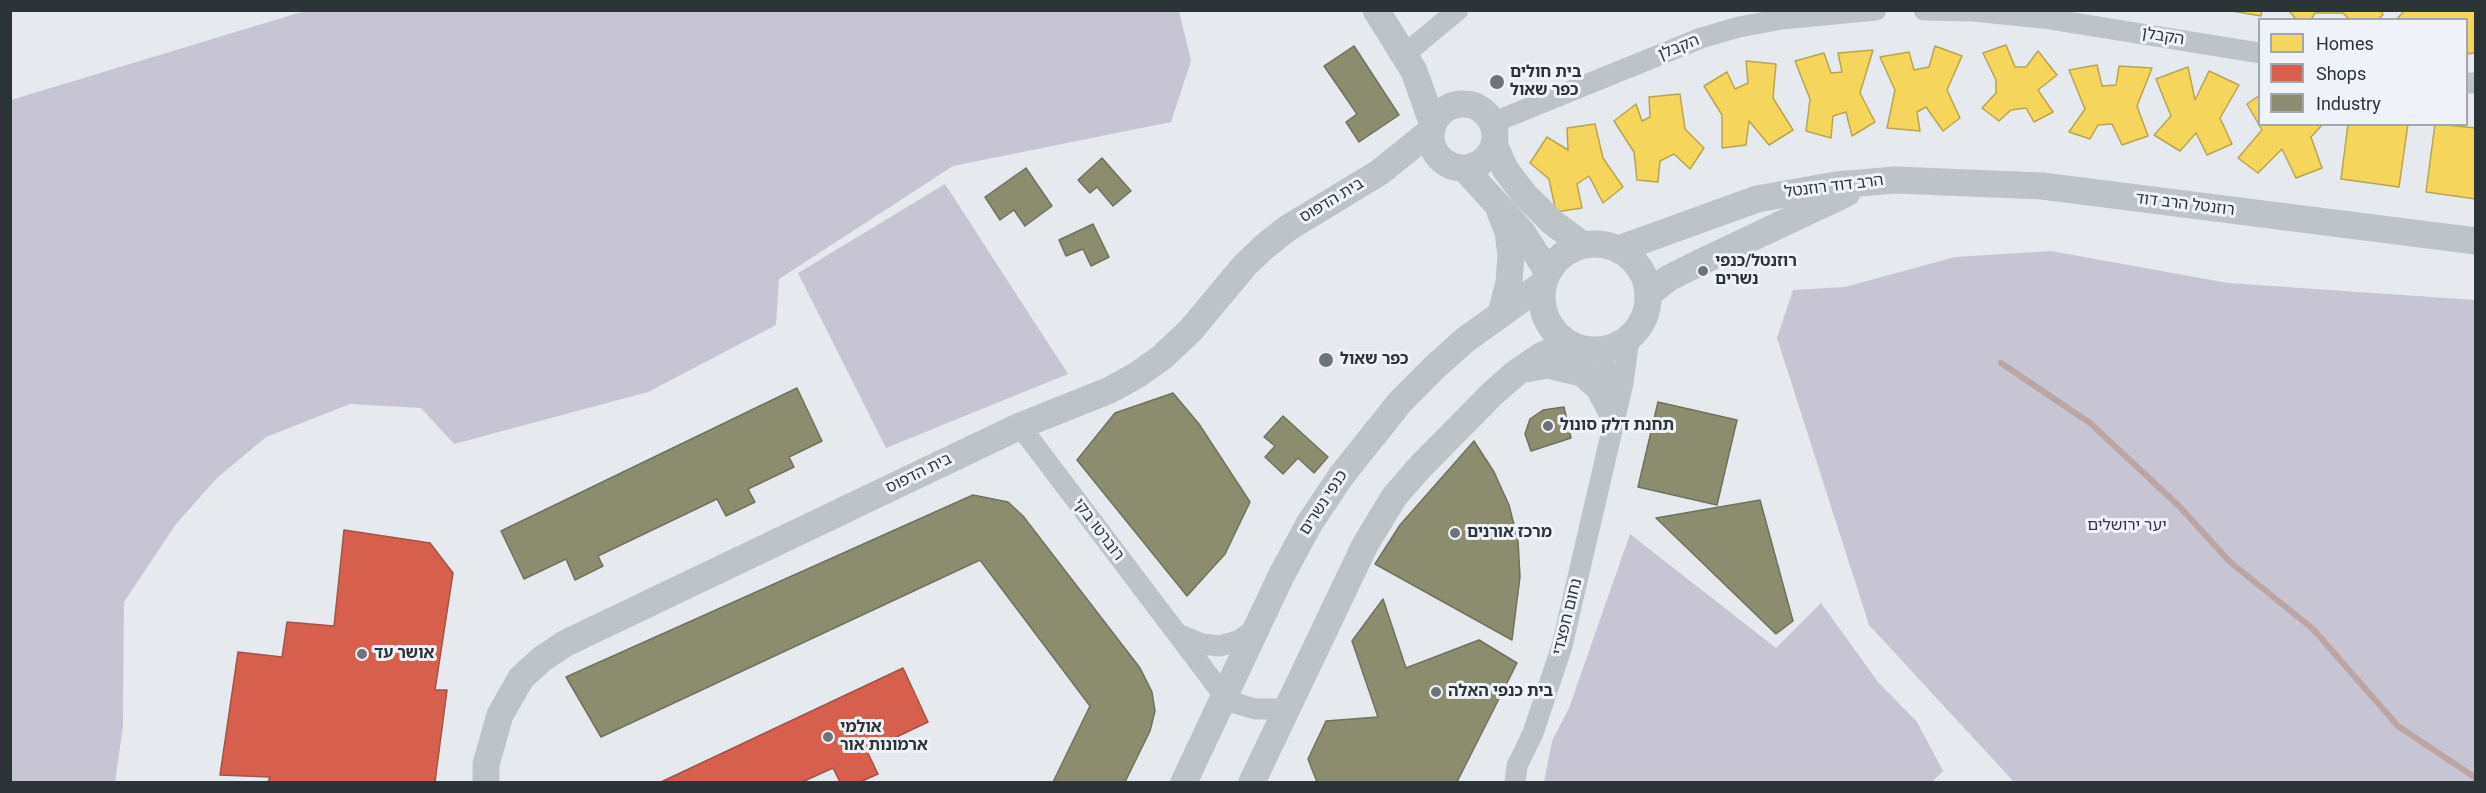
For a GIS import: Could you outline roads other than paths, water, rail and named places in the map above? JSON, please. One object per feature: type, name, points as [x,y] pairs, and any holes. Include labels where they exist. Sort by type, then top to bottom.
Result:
[{"type":"street","points":[[1376,10],[1405,54],[1420,86],[1432,127],[1432,145],[1437,155],[1454,165],[1493,198],[1530,242],[1545,278],[1542,300],[1546,320],[1558,336],[1581,347]]},
{"type":"street","points":[[1405,54],[1458,10]]},
{"type":"street","name":"הקבלן","points":[[1493,134],[1701,38],[1739,27],[1782,19],[1876,10]]},
{"type":"street","name":"הקבלן","points":[[1924,10],[1973,11],[2043,18],[2258,53]]},
{"type":"street","points":[[1405,54],[1462,104],[1482,111],[1505,169],[1524,194],[1552,222],[1583,245]]},
{"type":"street","points":[[1432,127],[1443,112],[1462,104]]},
{"type":"street","name":"בית הדפוס","points":[[486,783],[486,764],[500,715],[521,678],[542,659],[566,644],[1020,426],[1110,390],[1137,375],[1161,358],[1190,332],[1245,265],[1265,246],[1288,228],[1380,172],[1432,127]]},
{"type":"street","points":[[1454,165],[1483,161],[1490,153],[1493,134]]},
{"type":"street","name":"בית הדפוס","points":[[1380,172],[1421,163],[1454,165]]},
{"type":"street","name":"רוזנטל הרב דוד","points":[[1894,180],[2042,186],[2475,242]]},
{"type":"street","name":"הרב דוד רוזנטל","points":[[1618,249],[1757,199],[1836,185],[1894,180]]},
{"type":"street","name":"הרב דוד רוזנטל","points":[[1648,294],[1669,278],[1815,207],[1847,193],[1894,180]]},
{"type":"street","points":[[1493,198],[1511,246],[1509,282],[1501,313]]},
{"type":"street","points":[[1252,783],[1381,515],[1398,492],[1479,406],[1516,373],[1541,356],[1581,347],[1613,347],[1629,338],[1644,317],[1648,294],[1645,279],[1638,266],[1618,249],[1601,244],[1583,245],[1565,253],[1545,278]]},
{"type":"street","name":"כנפי נשרים","points":[[1184,783],[1309,524],[1341,476],[1400,402],[1465,340],[1545,278]]},
{"type":"street","name":"נחום חפצדי","points":[[1515,783],[1517,766],[1533,733],[1562,646],[1606,448],[1623,383],[1629,338]]},
{"type":"street","name":"נחום חפצדי","points":[[1581,347],[1603,361],[1609,376],[1610,409],[1606,448]]},
{"type":"street","points":[[1516,373],[1528,368],[1548,365],[1576,370],[1590,378],[1599,388],[1610,409]]},
{"type":"street","name":"רוברטו בקי","points":[[1020,426],[1225,697]]},
{"type":"street","points":[[1177,633],[1202,644],[1220,646],[1240,640],[1258,626]]},
{"type":"street","points":[[1225,697],[1235,703],[1255,709],[1287,709]]},
{"type":"waterway","points":[[2001,363],[2090,423],[2179,506],[2230,562],[2313,629],[2398,726],[2476,778]]},
{"type":"place","name":"בית חולים כפר שאול","points":[[1497,82]]},
{"type":"place","name":"רוזנטל/כנפי נשרים","points":[[1703,271]]},
{"type":"place","name":"כפר שאול","points":[[1326,360]]},
{"type":"place","name":"תחנת דלק סונול","points":[[1548,426]]},
{"type":"place","name":"מרכז אורנים","points":[[1455,533]]},
{"type":"place","name":"אושר עד","points":[[362,654]]},
{"type":"place","name":"בית כנפי האלה","points":[[1436,692]]},
{"type":"place","name":"אולמי ארמונות אור","points":[[828,737]]},
{"type":"park label","name":"יער ירושלים","points":[[2127,526]]}]
